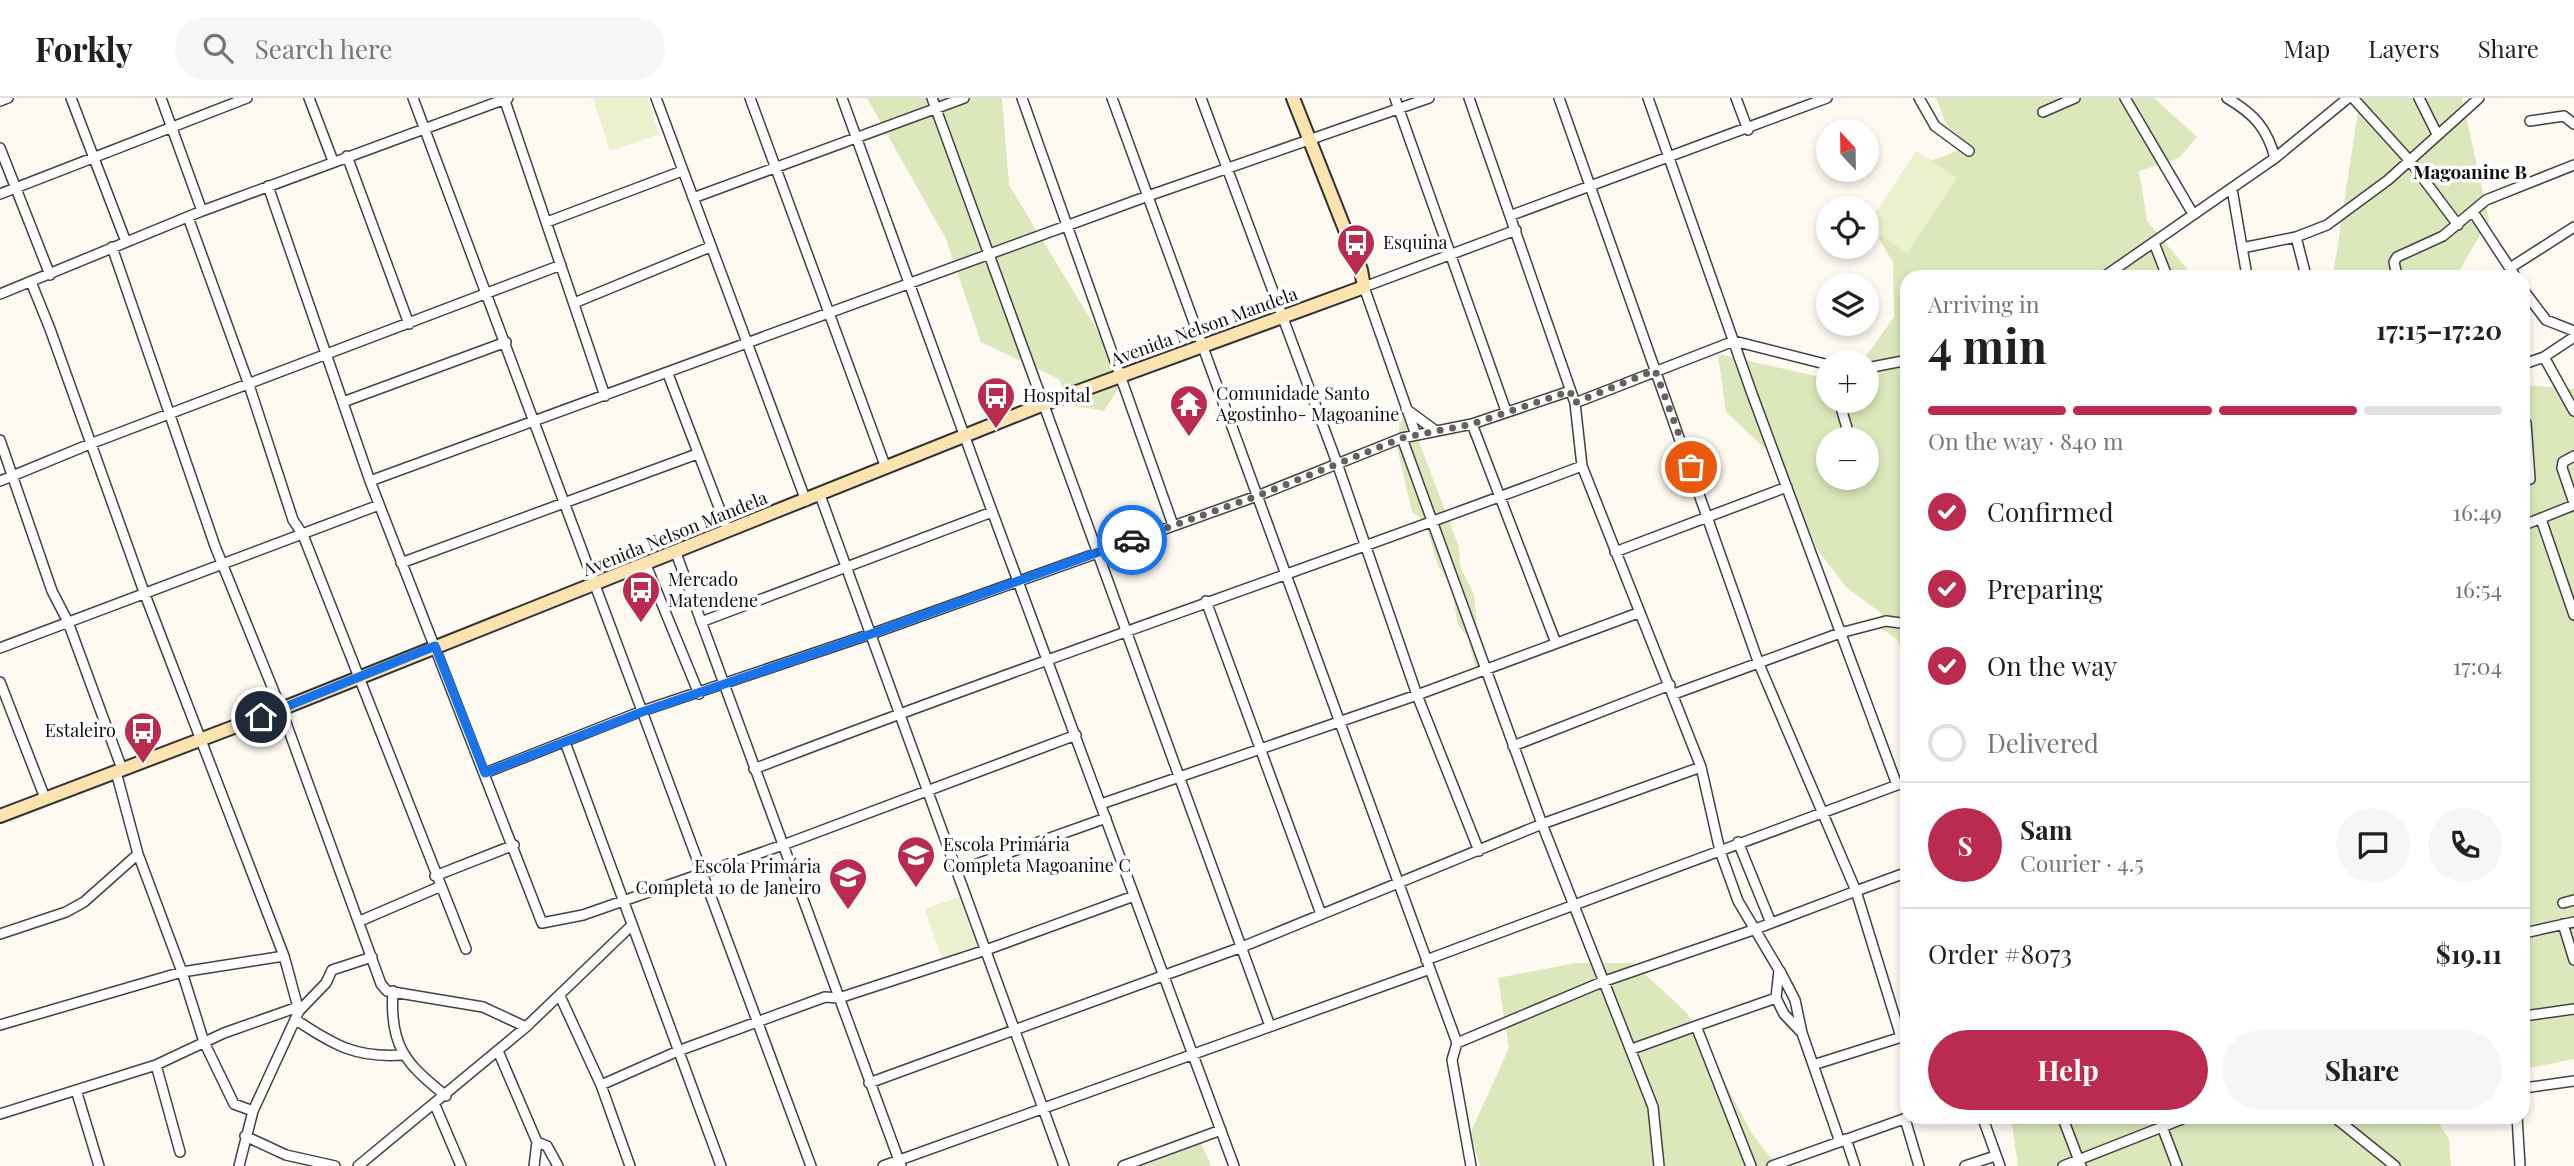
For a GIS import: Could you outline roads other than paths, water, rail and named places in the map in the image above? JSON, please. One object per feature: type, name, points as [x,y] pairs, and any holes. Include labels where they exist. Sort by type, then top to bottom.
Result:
[{"type":"street","points":[[0,101],[8,98]]},
{"type":"street","points":[[71,98],[126,242]]},
{"type":"street","points":[[161,98],[202,211]]},
{"type":"street","points":[[0,194],[247,98]]},
{"type":"street","points":[[309,98],[333,161]]},
{"type":"street","points":[[413,98],[811,1166]]},
{"type":"street","points":[[0,294],[202,211],[506,98],[605,396]]},
{"type":"street","points":[[656,98],[806,500]]},
{"type":"street","points":[[750,98],[886,468]]},
{"type":"street","points":[[842,98],[910,283],[962,436],[1049,659],[1234,1166]]},
{"type":"street","points":[[693,198],[856,138],[934,103],[964,98]]},
{"type":"street","points":[[1022,98],[1173,525]]},
{"type":"street","points":[[1111,98],[1457,1043],[1452,1060],[1471,1166]]},
{"type":"street","points":[[1201,98],[1337,463],[1417,695],[1479,851]]},
{"type":"street","points":[[1293,98],[1361,270],[1364,287],[1416,435]]},
{"type":"street","points":[[1395,98],[1506,411]]},
{"type":"street","points":[[370,481],[1148,196],[1429,98]]},
{"type":"street","points":[[1469,98],[1512,215],[1574,403],[1582,466],[1701,767],[1720,851],[1738,901],[1798,1007],[1802,1032],[1813,1065],[1855,1166]]},
{"type":"street","points":[[1559,98],[1759,664],[1856,891],[1900,1024]]},
{"type":"street","points":[[883,1166],[900,1163],[1193,1055],[1738,842],[1898,785],[1840,633],[1648,98]]},
{"type":"street","points":[[1736,98],[1748,130]]},
{"type":"street","points":[[1512,215],[1748,130],[1827,98]]},
{"type":"street","points":[[1919,98],[1935,126],[1969,151]]},
{"type":"street","points":[[2043,112],[2075,98]]},
{"type":"street","points":[[2125,98],[2193,214]]},
{"type":"street","points":[[2227,98],[2258,118],[2270,139],[2275,159]]},
{"type":"street","points":[[2116,270],[2275,159],[2351,98],[2410,160],[2458,225]]},
{"type":"street","points":[[2419,98],[2437,134]]},
{"type":"street","points":[[2242,248],[2296,237],[2327,225],[2410,160],[2479,98]]},
{"type":"street","points":[[934,103],[1270,1026]]},
{"type":"street","points":[[2530,121],[2564,116],[2574,124]]},
{"type":"street","points":[[0,148],[50,275]]},
{"type":"street","points":[[347,156],[410,324]]},
{"type":"street","points":[[2395,270],[2394,262],[2397,257],[2432,243],[2458,225],[2486,200],[2574,165]]},
{"type":"street","points":[[547,222],[682,171]]},
{"type":"street","points":[[268,186],[370,481],[514,845],[542,923],[583,915],[783,845],[1076,735]]},
{"type":"street","points":[[2232,189],[2245,270]]},
{"type":"street","points":[[2473,212],[2511,270]]},
{"type":"street","points":[[188,217],[249,385],[293,520],[303,535],[439,887],[466,949]]},
{"type":"street","points":[[2515,270],[2574,227]]},
{"type":"street","points":[[1364,287],[1516,230]]},
{"type":"street","points":[[2296,237],[2304,270]]},
{"type":"street","points":[[2154,243],[2165,270]]},
{"type":"street","points":[[112,247],[222,564],[281,709],[381,985],[387,991],[483,1007],[526,1027]]},
{"type":"street","points":[[574,303],[710,247]]},
{"type":"street","points":[[0,481],[90,444],[488,295],[561,265]]},
{"type":"street","points":[[31,282],[144,592],[284,956],[298,1012],[351,1052],[378,1057],[402,1055]]},
{"type":"street","name":"Avenida Nelson Mandela","points":[[0,816],[677,553],[1044,404],[1364,287]]},
{"type":"street","points":[[2530,301],[2546,320],[2574,331]]},
{"type":"street","points":[[2530,362],[2574,337]]},
{"type":"street","points":[[1574,403],[1734,341],[1816,363]]},
{"type":"street","points":[[343,402],[506,342]]},
{"type":"street","points":[[2544,356],[2574,411]]},
{"type":"street","points":[[1879,366],[1900,362]]},
{"type":"street","points":[[668,374],[728,531]]},
{"type":"street","points":[[485,773],[642,712],[871,634],[1257,496],[1402,438],[1472,424],[1570,391]]},
{"type":"street","points":[[1405,408],[1436,431]]},
{"type":"street","points":[[1472,424],[1556,643]]},
{"type":"street","points":[[1402,438],[1542,824],[1653,1107],[1659,1166]]},
{"type":"street","points":[[0,440],[52,591],[68,622],[119,770],[138,854],[182,972],[204,1042],[234,1104],[253,1111]]},
{"type":"street","points":[[401,563],[697,454]]},
{"type":"street","points":[[2530,523],[2574,504],[2563,468],[2565,461],[2574,456]]},
{"type":"street","points":[[754,769],[1125,630],[1367,547],[1582,466]]},
{"type":"street","points":[[1615,552],[1787,487]]},
{"type":"street","points":[[820,495],[1064,1166]]},
{"type":"street","points":[[0,648],[379,505]]},
{"type":"street","points":[[701,622],[992,512]]},
{"type":"street","points":[[2542,519],[2574,615]]},
{"type":"street","points":[[677,553],[900,1163]]},
{"type":"street","points":[[646,565],[699,694]]},
{"type":"street","points":[[1206,601],[1321,914]]},
{"type":"street","points":[[1101,804],[1259,747],[1417,695],[1638,613]]},
{"type":"street","points":[[1513,746],[1672,690],[1759,664],[1840,633],[1886,621],[1900,623]]},
{"type":"street","points":[[0,682],[45,798]]},
{"type":"street","points":[[565,742],[721,1166]]},
{"type":"street","points":[[869,1083],[1242,947],[1542,824],[1701,767]]},
{"type":"street","points":[[957,871],[1106,818]]},
{"type":"street","points":[[1738,842],[1771,923]]},
{"type":"street","points":[[435,876],[514,845]]},
{"type":"street","points":[[0,934],[66,912],[84,902],[138,854]]},
{"type":"street","points":[[1457,1043],[1602,982],[1754,930],[1900,875]]},
{"type":"street","points":[[360,921],[439,887]]},
{"type":"street","points":[[601,1086],[678,1051],[824,997],[839,998],[986,950],[1134,896]]},
{"type":"street","points":[[2563,903],[2574,900]]},
{"type":"street","points":[[2530,932],[2574,922]]},
{"type":"street","points":[[2563,924],[2574,960]]},
{"type":"street","points":[[358,1166],[446,1096],[526,1027],[631,926]]},
{"type":"street","points":[[0,1025],[182,972],[284,956]]},
{"type":"street","points":[[239,1166],[253,1111],[298,1012],[321,989],[332,970],[372,957]]},
{"type":"street","points":[[1779,970],[1776,998],[1784,1014],[1802,1032]]},
{"type":"street","points":[[393,991],[402,1055],[414,1070],[446,1096]]},
{"type":"street","points":[[560,996],[601,1086],[631,1166]]},
{"type":"street","points":[[1632,1049],[1776,998]]},
{"type":"street","points":[[2530,1015],[2574,1009]]},
{"type":"street","points":[[0,1114],[156,1065],[189,1052],[204,1042],[298,1012]]},
{"type":"street","points":[[1696,1026],[1751,1166]]},
{"type":"street","points":[[1813,1065],[1900,1037]]},
{"type":"street","points":[[498,1051],[537,1142],[534,1166]]},
{"type":"street","points":[[156,1065],[180,1152]]},
{"type":"street","points":[[2530,1087],[2574,1081]]},
{"type":"street","points":[[76,1090],[99,1166]]},
{"type":"street","points":[[435,1105],[461,1166]]},
{"type":"street","points":[[1773,1166],[1900,1121]]},
{"type":"street","points":[[1910,1124],[1919,1166]]},
{"type":"street","points":[[1985,1124],[2000,1166]]},
{"type":"street","points":[[2065,1124],[2080,1163]]},
{"type":"street","points":[[2161,1124],[2177,1166]]},
{"type":"street","points":[[2063,1166],[2080,1163],[2173,1124]]},
{"type":"street","points":[[2343,1124],[2395,1166]]},
{"type":"street","points":[[2517,1124],[2520,1166]]},
{"type":"street","points":[[1123,1166],[1221,1130]]},
{"type":"street","points":[[245,1136],[294,1158],[335,1166]]},
{"type":"street","points":[[537,1142],[547,1146],[558,1166]]},
{"type":"street","points":[[1965,1166],[1995,1156]]},
{"type":"place","name":"Esquina","points":[[1356,277]]},
{"type":"place","name":"Hospital","points":[[996,430]]},
{"type":"place","name":"Comunidade Santo Agostinho- Magoanine","points":[[1189,438]]},
{"type":"place","name":"Mercado Matendene","points":[[641,624]]},
{"type":"place","name":"Estaleiro","points":[[143,765]]},
{"type":"place","name":"Escola Primária Completa Magoanine C","points":[[916,889]]},
{"type":"place","name":"Escola Primária Completa 10 de Janeiro","points":[[848,911]]},
{"type":"district","name":"Magoanine B","points":[[2470,172]]}]
